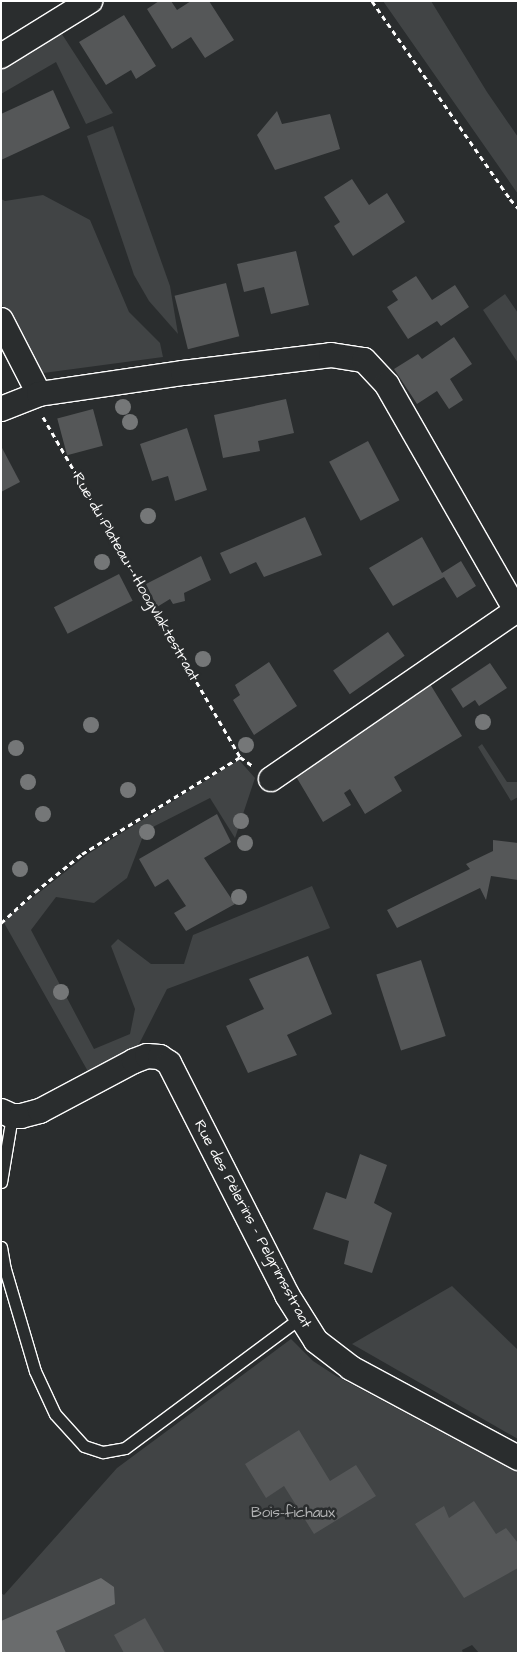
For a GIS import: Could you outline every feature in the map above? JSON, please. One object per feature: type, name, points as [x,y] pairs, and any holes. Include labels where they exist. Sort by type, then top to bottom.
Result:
[{"type":"street","points":[[1,56],[90,1]]},
{"type":"street","points":[[1,320],[39,394]]},
{"type":"street","points":[[1,409],[39,394],[174,374],[331,355],[364,360],[387,385],[517,610],[270,779]]},
{"type":"street","name":"Rue des Pèlerins - Pelgrimsstraat","points":[[7,1113],[21,1116],[40,1111],[134,1061],[148,1056],[160,1057],[169,1062],[300,1318],[316,1341],[351,1368],[518,1458]]},
{"type":"lane","points":[[1,1182],[7,1113]]},
{"type":"lane","points":[[1,1247],[35,1371],[55,1414],[84,1446],[103,1452],[125,1448],[300,1318]]},
{"type":"path","points":[[372,1],[518,208]]},
{"type":"path","name":"Rue du Plateau - Hoogvlaktestraat","points":[[39,394],[41,414],[240,757],[270,779]]},
{"type":"path","points":[[1,923],[35,892],[82,854],[240,757]]},
{"type":"green space","points":[[383,1],[431,1],[487,92],[518,137],[518,194]]},
{"type":"green space","points":[[58,28],[113,113],[86,124],[56,62],[1,94],[1,63]]},
{"type":"green space","points":[[113,126],[170,286],[178,334],[149,301],[134,275],[87,136]]},
{"type":"green space","points":[[43,195],[90,220],[129,312],[160,343],[163,357],[36,374],[1,302],[1,199],[5,201]]},
{"type":"green space","points":[[505,294],[518,313],[518,363],[483,310]]},
{"type":"green space","points":[[482,744],[507,782],[518,782],[518,797],[511,801],[478,747]]},
{"type":"green space","points":[[239,760],[255,778],[235,838],[210,798],[145,831],[127,878],[94,903],[56,897],[31,930],[94,1049],[130,1034],[135,1009],[111,946],[118,939],[151,964],[184,964],[193,935],[312,886],[330,928],[167,989],[136,1050],[90,1075],[3,921],[88,854]]},
{"type":"green space","points":[[452,1286],[518,1350],[518,1439],[352,1344]]},
{"type":"green space","name":"Bois-fichaux","points":[[291,1339],[313,1361],[336,1376],[518,1473],[518,1653],[479,1653],[472,1645],[462,1650],[463,1653],[1,1653],[1,1593],[4,1595],[117,1468]]},
{"type":"shaded area","points":[[101,1578],[114,1587],[115,1604],[56,1631],[66,1653],[1,1653],[1,1621]]},
{"type":"building","points":[[159,1],[171,1],[177,10],[191,1],[209,1],[234,40],[205,58],[191,37],[172,49],[147,9]]},
{"type":"building","points":[[124,15],[156,66],[136,79],[131,70],[106,85],[79,42]]},
{"type":"building","points":[[53,90],[70,128],[1,160],[1,114]]},
{"type":"building","points":[[277,111],[282,124],[330,114],[340,149],[275,170],[257,135]]},
{"type":"building","points":[[352,179],[369,205],[387,193],[405,222],[353,256],[334,226],[340,222],[324,197]]},
{"type":"building","points":[[296,251],[309,305],[271,314],[264,287],[244,292],[237,264]]},
{"type":"building","points":[[416,276],[432,300],[455,285],[469,307],[441,326],[437,321],[408,339],[387,307],[398,300],[392,291]]},
{"type":"building","points":[[226,283],[239,336],[188,349],[175,296]]},
{"type":"building","points":[[454,337],[472,364],[450,379],[463,400],[449,409],[437,391],[417,404],[394,369],[418,354],[422,359]]},
{"type":"building","points":[[286,399],[294,433],[258,441],[260,451],[223,458],[214,415]]},
{"type":"building","points":[[93,409],[103,446],[67,455],[57,419]]},
{"type":"building","points":[[187,428],[207,490],[175,501],[168,476],[152,481],[140,444]]},
{"type":"building","points":[[368,441],[399,500],[361,521],[329,462]]},
{"type":"building","points":[[1,446],[20,482],[1,492]]},
{"type":"building","points":[[305,517],[322,555],[264,577],[256,562],[230,574],[220,553]]},
{"type":"building","points":[[422,537],[442,573],[461,561],[476,586],[457,598],[444,577],[393,606],[369,568]]},
{"type":"building","points":[[201,556],[211,580],[184,593],[185,601],[173,604],[170,599],[157,607],[146,584]]},
{"type":"building","points":[[119,574],[133,601],[68,634],[54,607]]},
{"type":"building","points":[[388,632],[405,656],[350,694],[333,670]]},
{"type":"building","points":[[269,662],[297,706],[254,735],[233,700],[240,695],[235,685]]},
{"type":"building","points":[[490,663],[507,688],[479,706],[475,700],[463,708],[451,689]]},
{"type":"building","points":[[430,684],[462,736],[394,777],[402,791],[365,814],[350,789],[344,793],[351,805],[323,822],[291,768]]},
{"type":"building","points":[[217,814],[231,842],[204,858],[235,904],[186,931],[174,913],[186,906],[168,879],[155,887],[139,859]]},
{"type":"building","points":[[493,840],[518,843],[518,880],[491,876],[486,900],[480,888],[397,928],[387,910],[470,869],[466,864],[493,851]]},
{"type":"building","points":[[308,956],[332,1014],[287,1035],[297,1055],[248,1073],[226,1026],[264,1009],[249,979]]},
{"type":"building","points":[[421,960],[446,1036],[401,1051],[376,975]]},
{"type":"building","points":[[360,1154],[387,1165],[374,1203],[392,1213],[372,1273],[344,1264],[349,1241],[313,1229],[326,1192],[346,1199]]},
{"type":"building","points":[[299,1430],[330,1481],[356,1465],[376,1496],[314,1534],[284,1486],[266,1498],[245,1464]]},
{"type":"building","points":[[474,1501],[496,1534],[506,1528],[518,1543],[518,1568],[464,1598],[415,1524],[444,1506],[449,1518]]},
{"type":"building","points":[[145,1618],[165,1653],[124,1653],[114,1635]]}]
